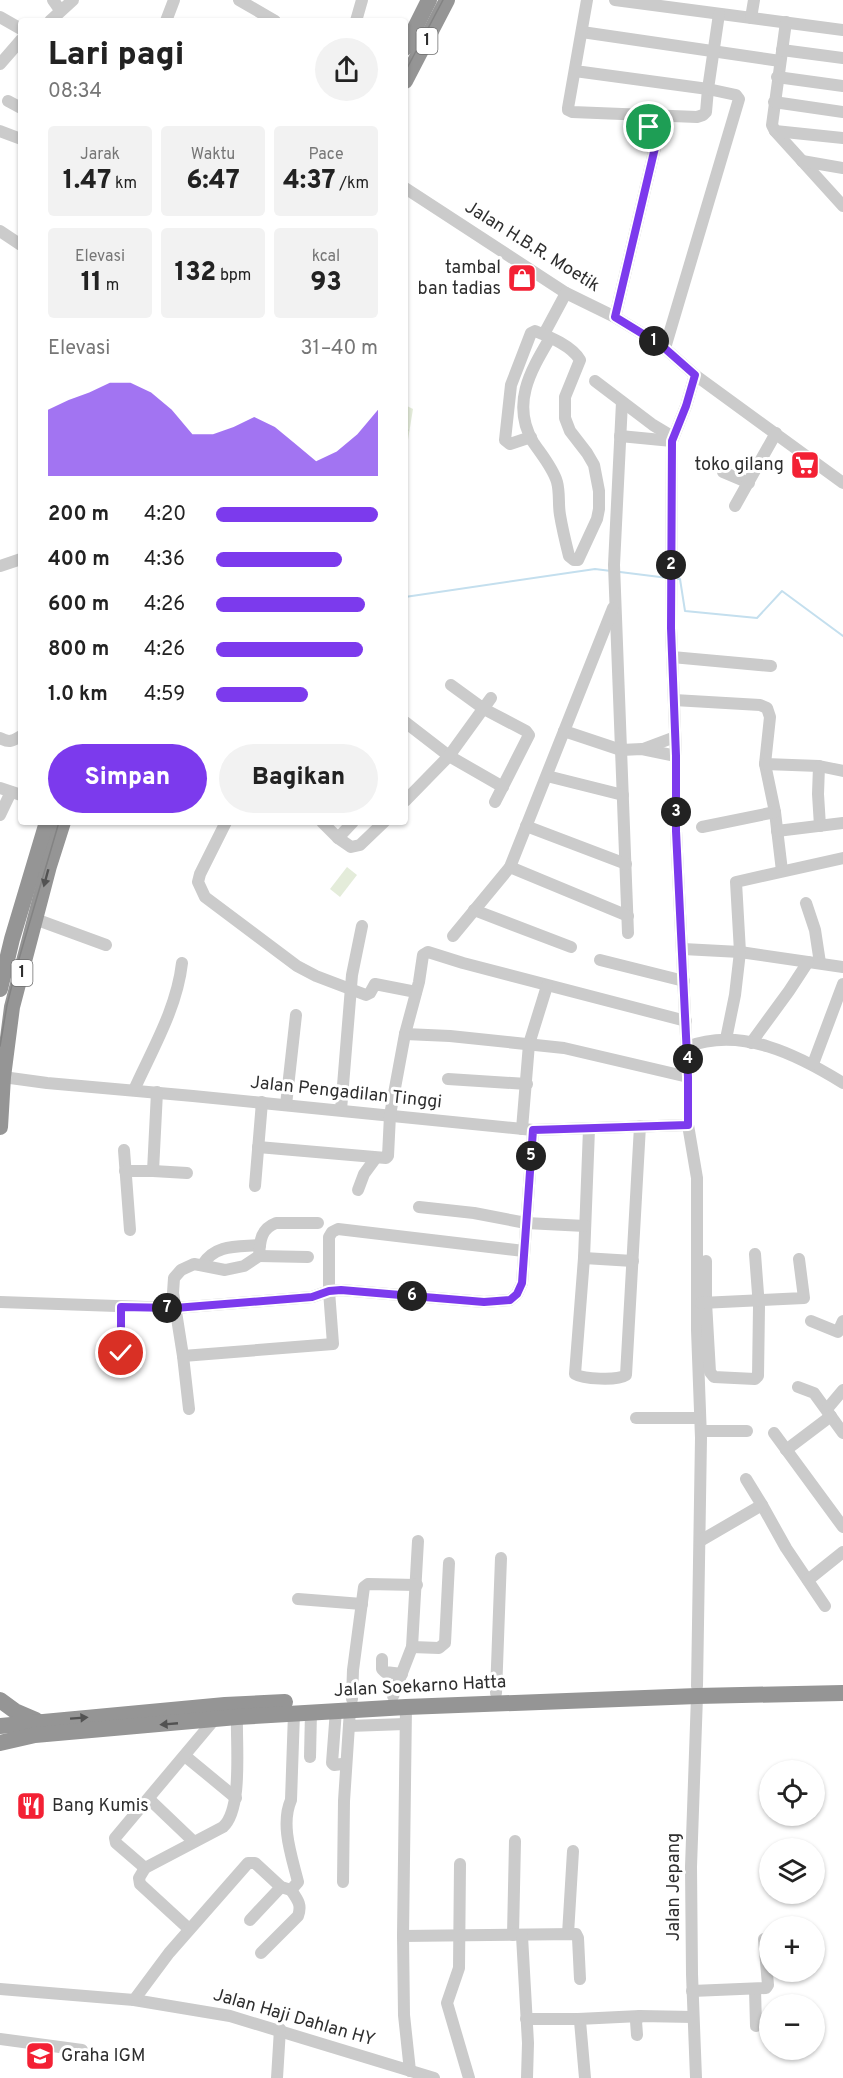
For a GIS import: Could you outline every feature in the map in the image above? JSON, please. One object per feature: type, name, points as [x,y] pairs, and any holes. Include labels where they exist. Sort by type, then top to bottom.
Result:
[{"type":"highway","name":"1","points":[[408,42],[429,0]]},
{"type":"highway","name":"1","points":[[408,75],[447,0]]},
{"type":"highway","name":"1","points":[[0,988],[46,825]]},
{"type":"highway","name":"1","points":[[0,1127],[3,1077],[12,1007],[62,825]]},
{"type":"highway","name":"Jalan Soekarno Hatta","points":[[2,1740],[237,1717],[346,1711],[400,1701],[496,1693],[604,1697],[843,1684]]},
{"type":"highway","name":"Jalan Soekarno Hatta","points":[[604,1697],[697,1691],[843,1693]]},
{"type":"highway","name":"Jalan Soekarno Hatta","points":[[400,1701],[564,1696]]},
{"type":"highway","points":[[0,1700],[22,1715],[39,1721]]},
{"type":"highway","name":"Jalan Soekarno Hatta","points":[[2,1740],[39,1721],[225,1705],[346,1711]]},
{"type":"street","points":[[57,5],[73,0]]},
{"type":"street","points":[[167,18],[174,0]]},
{"type":"street","points":[[239,0],[270,18]]},
{"type":"street","points":[[357,18],[362,0]]},
{"type":"street","points":[[587,0],[567,108],[570,112],[700,117],[706,112],[719,14]]},
{"type":"street","points":[[615,0],[647,2],[843,30]]},
{"type":"street","points":[[751,18],[754,0]]},
{"type":"street","points":[[0,17],[18,27]]},
{"type":"street","points":[[786,22],[771,122],[775,131],[843,206]]},
{"type":"street","points":[[582,32],[713,53],[843,58]]},
{"type":"street","points":[[0,64],[18,43]]},
{"type":"street","points":[[575,71],[708,89],[736,95],[738,100],[665,348]]},
{"type":"street","points":[[777,77],[843,86]]},
{"type":"street","points":[[8,101],[18,106]]},
{"type":"street","points":[[774,102],[843,112]]},
{"type":"street","points":[[0,131],[18,138]]},
{"type":"street","points":[[775,131],[843,138]]},
{"type":"street","points":[[615,317],[655,149]]},
{"type":"street","points":[[802,160],[843,168]]},
{"type":"street","name":"Jalan H.B.R. Moetik","points":[[408,190],[566,292],[615,317],[665,348],[695,375],[843,483]]},
{"type":"street","points":[[0,231],[18,243]]},
{"type":"street","points":[[528,431],[508,444],[505,440],[513,377],[531,333],[535,331],[547,336],[578,356],[580,360],[565,397],[565,418],[570,431],[594,465],[599,509],[597,519],[581,556],[577,560],[569,556],[556,480],[528,431],[523,396],[538,357],[547,336],[566,292]]},
{"type":"street","points":[[695,375],[686,406],[672,439],[672,657],[676,831],[686,1021],[688,1125],[697,1178],[701,1303],[711,1375],[714,1377],[751,1379],[758,1376],[758,1299],[755,1254]]},
{"type":"street","points":[[595,381],[672,439]]},
{"type":"street","points":[[686,406],[707,384]]},
{"type":"street","points":[[622,402],[614,565],[628,933]]},
{"type":"street","points":[[508,422],[528,431]]},
{"type":"street","points":[[652,439],[653,425]]},
{"type":"street","points":[[735,506],[776,433]]},
{"type":"street","points":[[620,436],[672,439]]},
{"type":"street","points":[[723,472],[749,483]]},
{"type":"street","points":[[566,537],[590,532]]},
{"type":"street","points":[[0,566],[18,560]]},
{"type":"street","points":[[453,936],[510,867],[616,602]]},
{"type":"street","points":[[672,657],[771,666]]},
{"type":"street","points":[[451,685],[488,704],[529,735],[495,802]]},
{"type":"street","points":[[674,700],[765,707],[770,717],[765,764],[775,812],[782,871]]},
{"type":"street","points":[[408,798],[449,756],[488,704]]},
{"type":"street","points":[[408,724],[449,756],[503,787]]},
{"type":"street","points":[[564,732],[621,750],[642,749],[676,756]]},
{"type":"street","points":[[0,738],[7,742],[18,737]]},
{"type":"street","points":[[642,749],[675,738]]},
{"type":"street","points":[[765,764],[819,766],[843,771]]},
{"type":"street","points":[[819,766],[820,826]]},
{"type":"street","points":[[547,776],[623,795]]},
{"type":"street","points":[[0,815],[10,792]]},
{"type":"street","points":[[702,827],[775,812]]},
{"type":"street","points":[[777,831],[843,823]]},
{"type":"street","points":[[224,825],[200,874],[198,882],[205,897],[297,966],[368,995],[373,986],[378,984],[416,992]]},
{"type":"street","points":[[325,825],[351,847],[360,845],[381,825]]},
{"type":"street","points":[[338,838],[350,825]]},
{"type":"street","points":[[526,826],[626,864]]},
{"type":"street","points":[[726,1039],[735,995],[740,952],[736,882],[843,858]]},
{"type":"street","points":[[510,867],[628,916]]},
{"type":"street","points":[[751,1043],[789,991],[814,962],[814,930],[806,903]]},
{"type":"street","points":[[474,910],[571,947]]},
{"type":"street","points":[[35,919],[106,945]]},
{"type":"street","points":[[341,1110],[352,975],[362,926]]},
{"type":"street","points":[[683,949],[740,952],[843,966]]},
{"type":"street","points":[[258,1147],[375,1159],[388,1156],[390,1115],[405,1034],[423,955],[428,952],[547,986],[686,1021]]},
{"type":"street","points":[[600,960],[684,981]]},
{"type":"street","points":[[134,1090],[180,983],[182,963]]},
{"type":"street","points":[[813,1065],[843,984]]},
{"type":"street","points":[[0,1302],[175,1308],[312,1297],[329,1291],[341,1290],[484,1302],[510,1300],[517,1294],[522,1283],[526,1223],[529,1044],[547,986]]},
{"type":"street","points":[[285,1105],[296,1015]]},
{"type":"street","points":[[405,1034],[564,1048],[688,1077]]},
{"type":"street","points":[[687,1047],[710,1039],[751,1043],[786,1053],[813,1065],[843,1083]]},
{"type":"street","name":"Jalan Pengadilan Tinggi","points":[[3,1077],[527,1129],[688,1125]]},
{"type":"street","points":[[448,1078],[527,1084]]},
{"type":"street","points":[[153,1171],[157,1092]]},
{"type":"street","points":[[255,1186],[262,1102]]},
{"type":"street","points":[[589,1129],[584,1258],[575,1374],[582,1377],[620,1379],[626,1375],[640,1126]]},
{"type":"street","points":[[124,1150],[130,1230]]},
{"type":"street","points":[[358,1190],[364,1174],[375,1159]]},
{"type":"street","points":[[125,1171],[187,1173]]},
{"type":"street","points":[[419,1207],[474,1213],[526,1223],[585,1226]]},
{"type":"street","points":[[189,1408],[175,1308],[174,1278],[176,1274],[194,1264],[225,1270],[244,1266],[259,1250],[263,1234],[270,1225],[318,1223]]},
{"type":"street","points":[[183,1356],[331,1346],[334,1342],[329,1291],[329,1237],[338,1229],[524,1251]]},
{"type":"street","points":[[203,1264],[208,1255],[218,1249],[259,1250],[308,1257]]},
{"type":"street","points":[[584,1258],[633,1261]]},
{"type":"street","points":[[701,1303],[804,1298],[799,1259]]},
{"type":"street","points":[[701,1303],[706,1261]]},
{"type":"street","name":"Jalan Jepang","points":[[696,2078],[692,1991],[691,1867],[700,1541],[701,1303]]},
{"type":"street","points":[[110,1368],[121,1353],[121,1307]]},
{"type":"street","points":[[811,1321],[837,1332],[843,1321]]},
{"type":"street","points":[[798,1387],[814,1393],[843,1433]]},
{"type":"street","points":[[786,1450],[829,1413],[843,1390]]},
{"type":"street","points":[[636,1418],[747,1431]]},
{"type":"street","points":[[774,1433],[843,1527]]},
{"type":"street","points":[[746,1479],[786,1548],[825,1606]]},
{"type":"street","points":[[700,1541],[762,1505]]},
{"type":"street","points":[[410,2071],[404,2015],[405,1725],[400,1701],[402,1674],[412,1647],[418,1540]]},
{"type":"street","points":[[808,1580],[843,1552]]},
{"type":"street","points":[[496,1693],[501,1558]]},
{"type":"street","points":[[412,1647],[439,1648],[445,1643],[449,1563]]},
{"type":"street","points":[[342,1764],[332,1763],[346,1711],[364,1587],[368,1584],[417,1585]]},
{"type":"street","points":[[298,1599],[362,1604]]},
{"type":"street","points":[[382,1659],[382,1669],[385,1672],[402,1674]]},
{"type":"street","points":[[346,1711],[405,1725]]},
{"type":"street","points":[[343,1882],[346,1711]]},
{"type":"street","points":[[303,1712],[310,1757]]},
{"type":"street","points":[[250,1920],[286,1889],[298,1882],[286,1814],[291,1800],[303,1712]]},
{"type":"street","points":[[189,1929],[140,1884],[139,1878],[145,1868],[192,1841],[223,1827],[228,1822],[236,1798],[237,1717]]},
{"type":"street","points":[[145,1868],[116,1843],[115,1838],[214,1720]]},
{"type":"street","points":[[185,1756],[236,1798]]},
{"type":"street","points":[[149,1799],[192,1841]]},
{"type":"street","points":[[515,1841],[517,1936],[526,2019],[527,2078]]},
{"type":"street","points":[[568,1934],[573,1851]]},
{"type":"street","points":[[134,2000],[153,1972],[248,1863],[255,1863],[286,1889],[300,1903],[301,1909],[298,1916],[261,1953]]},
{"type":"street","points":[[460,1864],[458,1974],[447,2003],[469,2078]]},
{"type":"street","points":[[403,1936],[576,1934],[580,1979]]},
{"type":"street","points":[[692,1991],[764,1989],[768,1982]]},
{"type":"street","name":"Jalan Haji Dahlan HY","points":[[0,1989],[134,2000],[230,2016],[280,2029],[434,2078]]},
{"type":"street","points":[[755,1989],[756,2026]]},
{"type":"street","points":[[637,2035],[636,2021],[640,2016]]},
{"type":"street","points":[[526,2019],[693,2017]]},
{"type":"street","points":[[578,2019],[582,2024],[585,2078]]},
{"type":"street","points":[[278,2078],[280,2029]]},
{"type":"street","points":[[0,2038],[82,2050]]},
{"type":"green space","points":[[408,406],[413,409],[408,440]]},
{"type":"green space","points":[[347,867],[357,875],[340,897],[330,889]]},
{"type":"waterway","points":[[408,597],[595,569],[611,571]]},
{"type":"waterway","points":[[620,572],[668,578]]},
{"type":"waterway","points":[[676,579],[680,579],[685,611],[757,618],[782,591],[843,636]]},
{"type":"tram line","points":[[408,66],[443,0]]},
{"type":"tram line","points":[[0,1046],[16,969],[58,825]]},
{"type":"place","name":"tambal ban tadias","points":[[522,278]]},
{"type":"place","name":"toko gilang","points":[[805,465]]},
{"type":"place","name":"Bang Kumis","points":[[31,1806]]},
{"type":"place","name":"Graha IGM","points":[[40,2056]]},
{"type":"route","points":[[121,1353],[121,1307],[175,1308],[312,1297],[329,1291],[341,1290],[458,1301],[510,1300],[517,1294],[522,1283],[533,1130],[688,1125],[683,949],[676,831],[676,756],[671,628],[672,441],[695,375],[661,345],[615,317],[658,135],[655,129],[649,127]]}]
